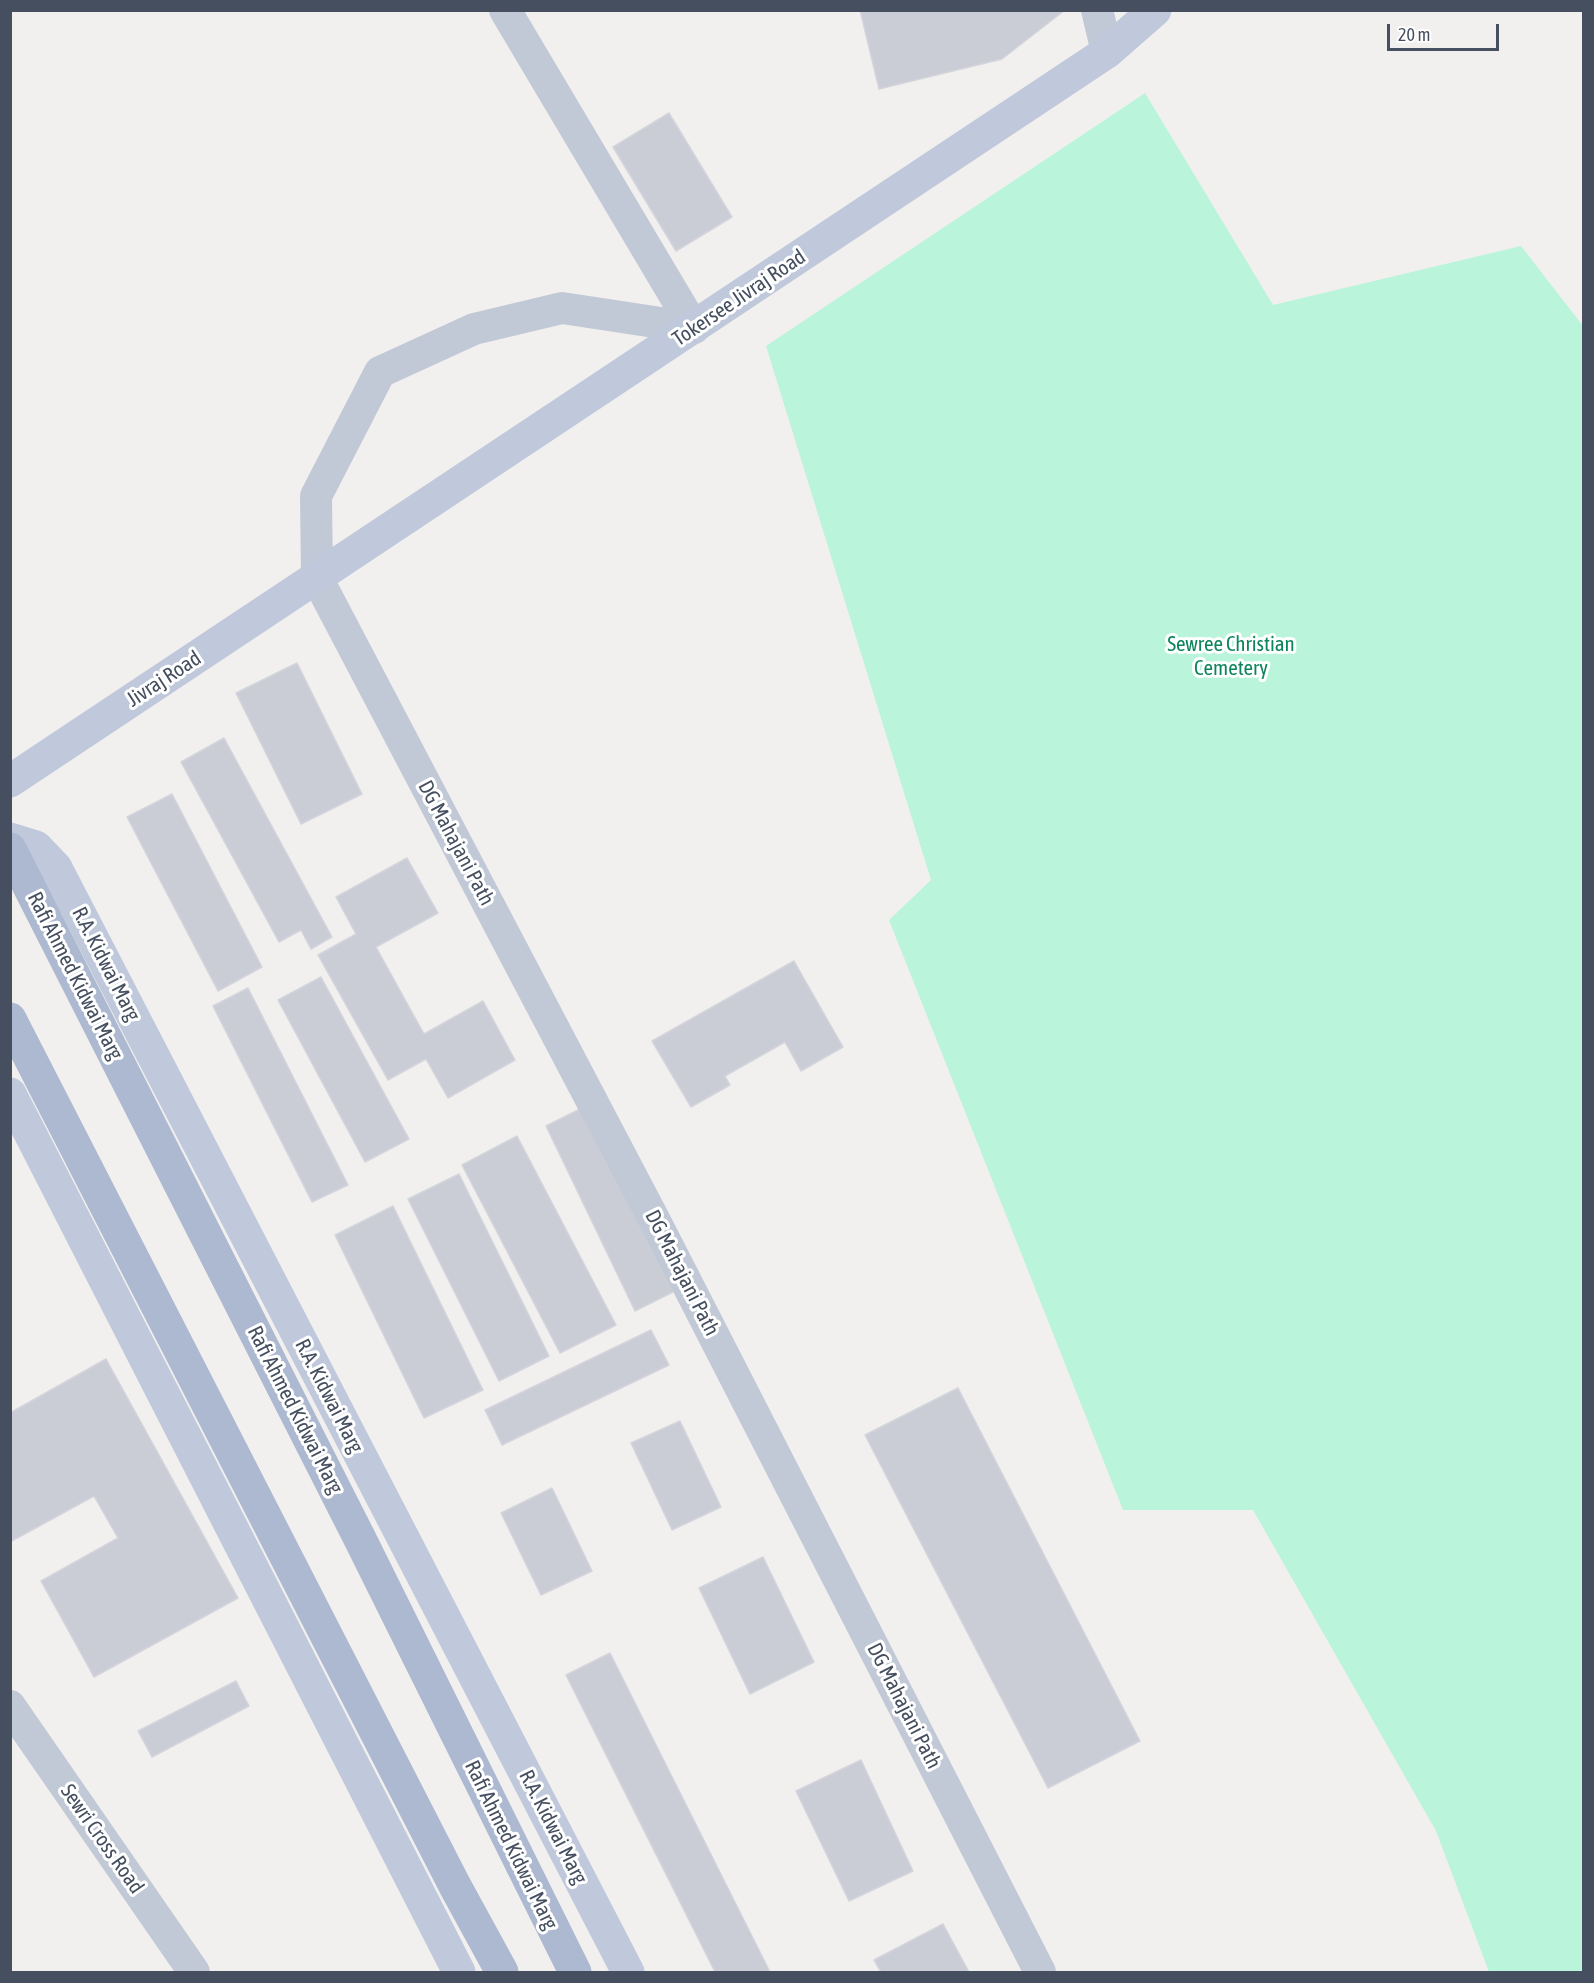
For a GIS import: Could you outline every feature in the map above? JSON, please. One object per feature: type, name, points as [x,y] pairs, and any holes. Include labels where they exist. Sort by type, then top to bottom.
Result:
[{"type":"main road","name":"Rafi Ahmed Kidwai Marg","points":[[10,849],[361,1541],[575,1972]]},
{"type":"main road","points":[[10,1019],[455,1886],[502,1972]]},
{"type":"street","points":[[505,10],[694,328]]},
{"type":"street","points":[[1097,10],[1107,52]]},
{"type":"street","name":"Tokersee Jivraj Road","points":[[317,578],[1107,52],[1155,10]]},
{"type":"street","points":[[317,578],[316,496],[380,372],[474,329],[562,308],[694,328]]},
{"type":"street","name":"Jivraj Road","points":[[10,780],[317,578]]},
{"type":"street","name":"DG Mahajani Path","points":[[317,578],[657,1225],[1040,1972]]},
{"type":"street","name":"R.A. Kidwai Marg","points":[[10,839],[36,847],[56,868],[628,1972]]},
{"type":"street","points":[[10,1094],[459,1972]]},
{"type":"street","name":"Sewri Cross Road","points":[[10,1706],[194,1972]]},
{"type":"green space","name":"Sewree Christian Cemetery","points":[[1145,93],[1273,305],[1521,246],[1583,326],[1583,1972],[1489,1972],[1436,1831],[1253,1510],[1123,1510],[889,920],[931,880],[766,346]]},
{"type":"building","points":[[860,10],[1065,10],[1002,59],[879,89]]},
{"type":"building","points":[[669,113],[732,217],[676,251],[613,147]]},
{"type":"building","points":[[297,663],[362,794],[301,824],[236,693]]},
{"type":"building","points":[[224,738],[332,937],[311,949],[301,930],[279,942],[181,762]]},
{"type":"building","points":[[172,794],[262,967],[218,991],[127,817]]},
{"type":"building","points":[[407,858],[438,913],[376,947],[424,1034],[483,1001],[515,1060],[448,1098],[426,1059],[388,1080],[318,955],[356,934],[336,897]]},
{"type":"building","points":[[794,961],[843,1047],[801,1071],[785,1042],[725,1076],[730,1085],[691,1107],[652,1041]]},
{"type":"building","points":[[321,977],[409,1139],[365,1162],[278,1000]]},
{"type":"building","points":[[248,988],[348,1185],[312,1202],[213,1006]]},
{"type":"building","points":[[586,1106],[675,1291],[635,1311],[546,1126]]},
{"type":"building","points":[[517,1136],[616,1325],[560,1353],[462,1165]]},
{"type":"building","points":[[459,1174],[549,1356],[499,1381],[408,1199]]},
{"type":"building","points":[[393,1206],[483,1390],[424,1418],[335,1235]]},
{"type":"building","points":[[651,1330],[669,1365],[502,1445],[485,1410]]},
{"type":"building","points":[[106,1359],[238,1598],[94,1677],[41,1581],[118,1538],[94,1496],[10,1542],[10,1413]]},
{"type":"building","points":[[958,1388],[1140,1741],[1048,1788],[865,1435]]},
{"type":"building","points":[[680,1421],[721,1507],[672,1530],[631,1443]]},
{"type":"building","points":[[552,1488],[592,1571],[541,1595],[501,1513]]},
{"type":"building","points":[[763,1557],[814,1662],[750,1694],[699,1588]]},
{"type":"building","points":[[610,1653],[770,1972],[715,1972],[566,1675]]},
{"type":"building","points":[[236,1681],[249,1706],[152,1757],[138,1731]]},
{"type":"building","points":[[861,1760],[913,1871],[849,1901],[796,1791]]},
{"type":"building","points":[[943,1924],[969,1972],[881,1972],[874,1960]]}]
